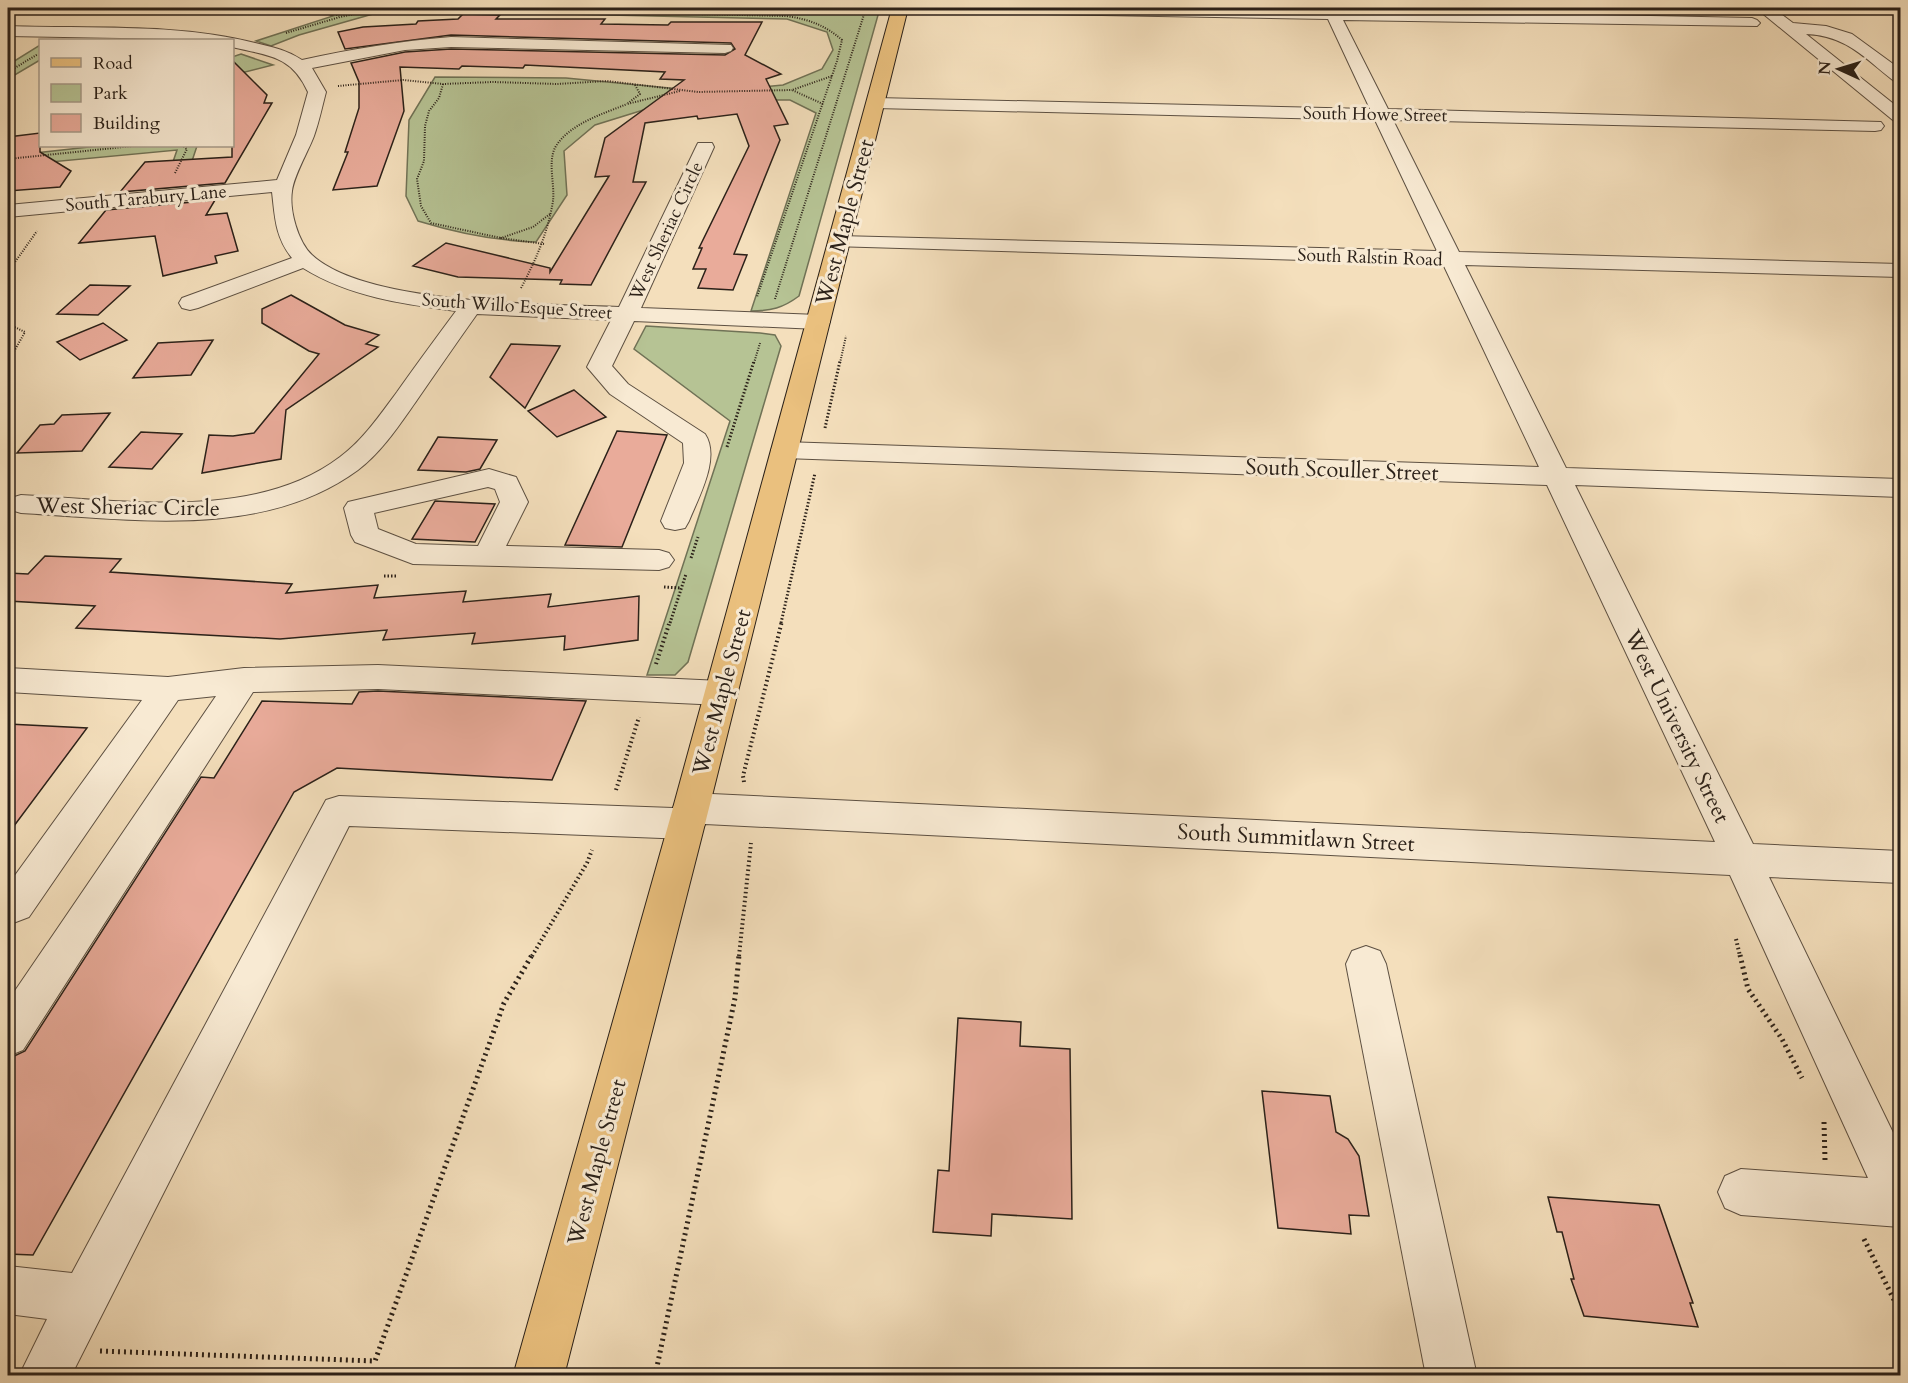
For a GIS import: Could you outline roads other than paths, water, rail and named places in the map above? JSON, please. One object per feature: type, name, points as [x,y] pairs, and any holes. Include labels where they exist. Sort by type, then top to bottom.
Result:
[{"type":"main road","name":"West Maple Street","points":[[538,1376],[689,816],[784,450],[832,326],[839,242],[900,8]]},
{"type":"street","points":[[991,8],[1331,11],[1752,23]]},
{"type":"street","points":[[1764,8],[1900,117]]},
{"type":"street","name":"West University Street","points":[[1331,11],[1742,859],[1900,1196]]},
{"type":"street","points":[[1790,28],[1819,29],[1840,34],[1853,41],[1900,80]]},
{"type":"street","points":[[8,32],[191,39]]},
{"type":"street","points":[[299,66],[365,52],[452,42],[725,48]]},
{"type":"street","points":[[234,43],[284,56],[307,72],[317,92],[305,135],[285,185]]},
{"type":"street","name":"South Howe Street","points":[[876,103],[1875,126]]},
{"type":"street","name":"West Sheriac Circle","points":[[675,521],[696,463],[696,440],[619,389],[598,367],[627,314],[705,147]]},
{"type":"street","name":"South Tarabury Lane","points":[[8,211],[285,185]]},
{"type":"street","name":"South Willo Esque Street","points":[[285,185],[282,191],[286,229],[292,244],[305,260],[328,274],[350,283],[398,297],[471,306],[832,326]]},
{"type":"street","name":"South Ralstin Road","points":[[839,242],[1900,270]]},
{"type":"street","points":[[190,303],[305,260]]},
{"type":"street","name":"West Sheriac Circle","points":[[21,504],[160,511],[235,508],[275,499],[320,481],[350,463],[382,430],[471,306]]},
{"type":"street","name":"South Scouller Street","points":[[784,450],[1900,488]]},
{"type":"street","points":[[358,508],[489,478],[506,483],[514,502],[487,555]]},
{"type":"street","points":[[320,481],[358,508],[365,535],[413,554],[659,560]]},
{"type":"street","points":[[8,680],[168,689],[244,680],[378,677],[721,693]]},
{"type":"street","points":[[8,1036],[244,680]]},
{"type":"street","points":[[8,908],[15,905],[168,689]]},
{"type":"street","name":"South Summitlawn Street","points":[[85,1299],[339,811],[689,816],[747,811],[1900,867]]},
{"type":"street","points":[[1366,964],[1452,1376]]},
{"type":"street","points":[[1741,1192],[1900,1204]]},
{"type":"street","points":[[8,1290],[85,1299],[44,1376]]}]
